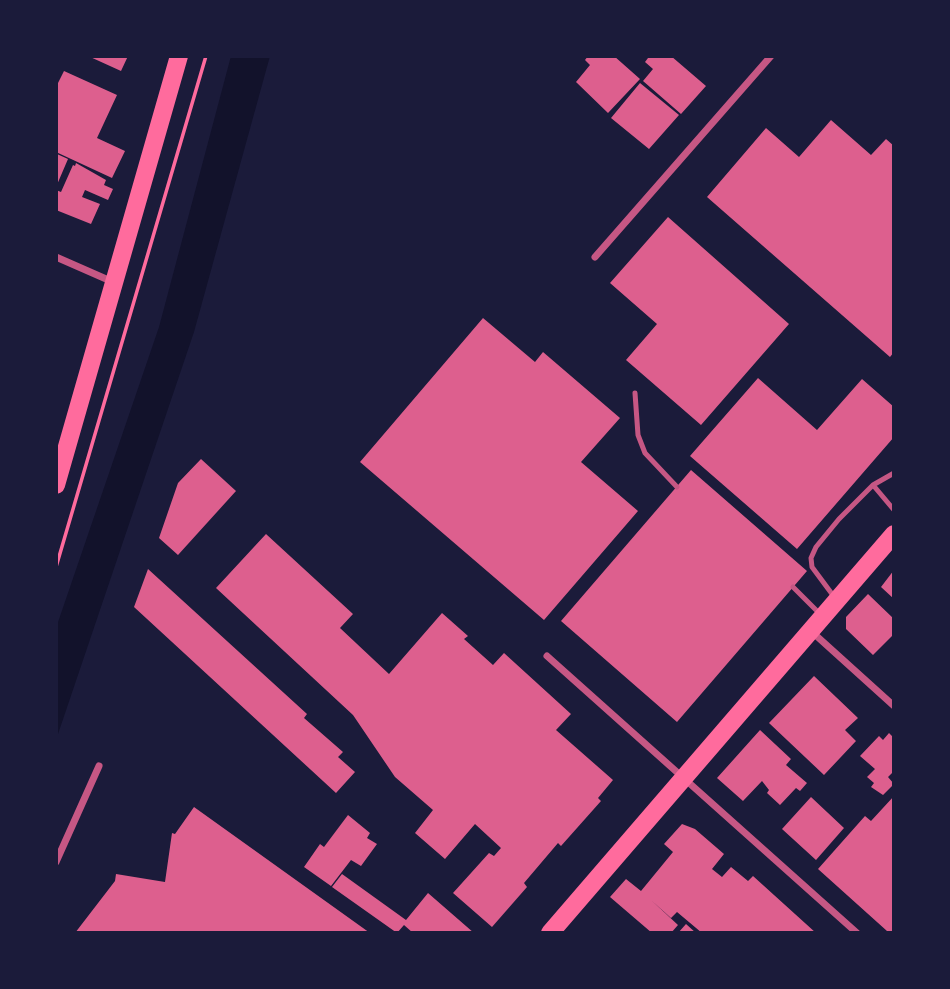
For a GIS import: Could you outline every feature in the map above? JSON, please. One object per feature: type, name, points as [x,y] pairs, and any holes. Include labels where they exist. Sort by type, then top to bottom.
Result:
[{"type":"main road","points":[[56,485],[179,56]]},
{"type":"main road","points":[[550,933],[894,534]]},
{"type":"street","points":[[595,257],[771,56]]},
{"type":"street","points":[[56,257],[115,283]]},
{"type":"street","points":[[811,631],[894,706]]},
{"type":"street","points":[[547,656],[858,933]]},
{"type":"street","points":[[56,862],[99,766]]},
{"type":"lane","points":[[635,393],[638,435],[645,453],[677,487]]},
{"type":"lane","points":[[837,600],[812,567],[811,558],[816,547],[839,519],[873,485],[894,473]]},
{"type":"lane","points":[[873,485],[894,510]]},
{"type":"lane","points":[[793,587],[823,617]]},
{"type":"path","points":[[56,567],[206,56]]},
{"type":"shaded area","points":[[231,56],[270,56],[194,332],[56,740],[56,628],[159,327]]},
{"type":"building","points":[[88,56],[128,56],[121,71]]},
{"type":"building","points":[[588,56],[614,56],[640,79],[608,113],[576,82],[590,65],[585,60]]},
{"type":"building","points":[[645,56],[671,56],[706,86],[681,114],[643,81],[653,69],[645,62],[648,58]]},
{"type":"building","points":[[64,71],[117,95],[97,138],[125,151],[112,178],[56,152],[56,87]]},
{"type":"building","points":[[640,83],[679,115],[649,149],[611,118]]},
{"type":"building","points":[[831,120],[871,155],[886,139],[894,146],[894,352],[890,357],[707,197],[766,128],[799,157]]},
{"type":"building","points":[[57,154],[68,159],[56,187],[56,156]]},
{"type":"building","points":[[76,163],[106,180],[104,185],[113,189],[108,200],[85,190],[82,197],[100,204],[91,224],[56,210],[56,190],[61,192]]},
{"type":"building","points":[[668,217],[789,324],[701,425],[626,360],[657,324],[610,283]]},
{"type":"building","points":[[483,318],[535,362],[543,352],[620,418],[581,462],[638,511],[544,620],[360,462]]},
{"type":"building","points":[[758,378],[817,430],[862,379],[894,407],[894,437],[797,549],[690,456]]},
{"type":"building","points":[[201,459],[236,491],[178,555],[159,538],[178,483]]},
{"type":"building","points":[[691,470],[807,571],[677,722],[561,621]]},
{"type":"building","points":[[266,534],[353,614],[340,628],[389,674],[442,613],[468,636],[464,639],[493,665],[504,653],[571,714],[556,730],[613,780],[598,798],[601,801],[561,846],[558,843],[524,883],[527,887],[492,927],[453,893],[489,853],[494,856],[501,848],[475,824],[445,859],[415,833],[433,810],[395,777],[353,715],[216,588]]},
{"type":"building","points":[[148,569],[307,714],[304,718],[343,752],[338,757],[355,772],[336,793],[134,607]]},
{"type":"building","points":[[894,570],[894,599],[881,587]]},
{"type":"building","points":[[868,594],[894,619],[894,634],[873,655],[846,629],[846,617]]},
{"type":"building","points":[[814,676],[858,718],[845,730],[856,741],[824,775],[769,723]]},
{"type":"building","points":[[760,730],[791,759],[786,765],[807,783],[800,791],[796,788],[780,805],[767,793],[769,790],[762,781],[743,801],[717,778]]},
{"type":"building","points":[[889,733],[894,738],[894,771],[888,777],[894,784],[883,795],[871,787],[874,783],[867,777],[875,769],[860,756],[879,736],[883,740]]},
{"type":"building","points":[[894,796],[894,931],[887,931],[818,869],[865,816],[871,821]]},
{"type":"building","points":[[811,797],[844,828],[816,860],[782,829]]},
{"type":"building","points":[[194,807],[370,933],[75,933],[115,881],[116,874],[165,882],[172,833],[175,834]]},
{"type":"building","points":[[348,815],[370,833],[367,838],[377,844],[361,866],[351,860],[331,886],[304,867],[320,844],[324,847]]},
{"type":"building","points":[[682,824],[695,829],[724,854],[712,869],[722,877],[731,867],[748,881],[753,876],[816,933],[702,933],[677,912],[671,918],[651,900],[678,925],[671,933],[652,933],[610,897],[626,879],[641,891],[673,852],[664,844]]},
{"type":"building","points":[[342,874],[406,920],[428,893],[474,933],[413,933],[404,925],[397,933],[332,887]]},
{"type":"building","points":[[686,924],[696,933],[678,933]]}]
